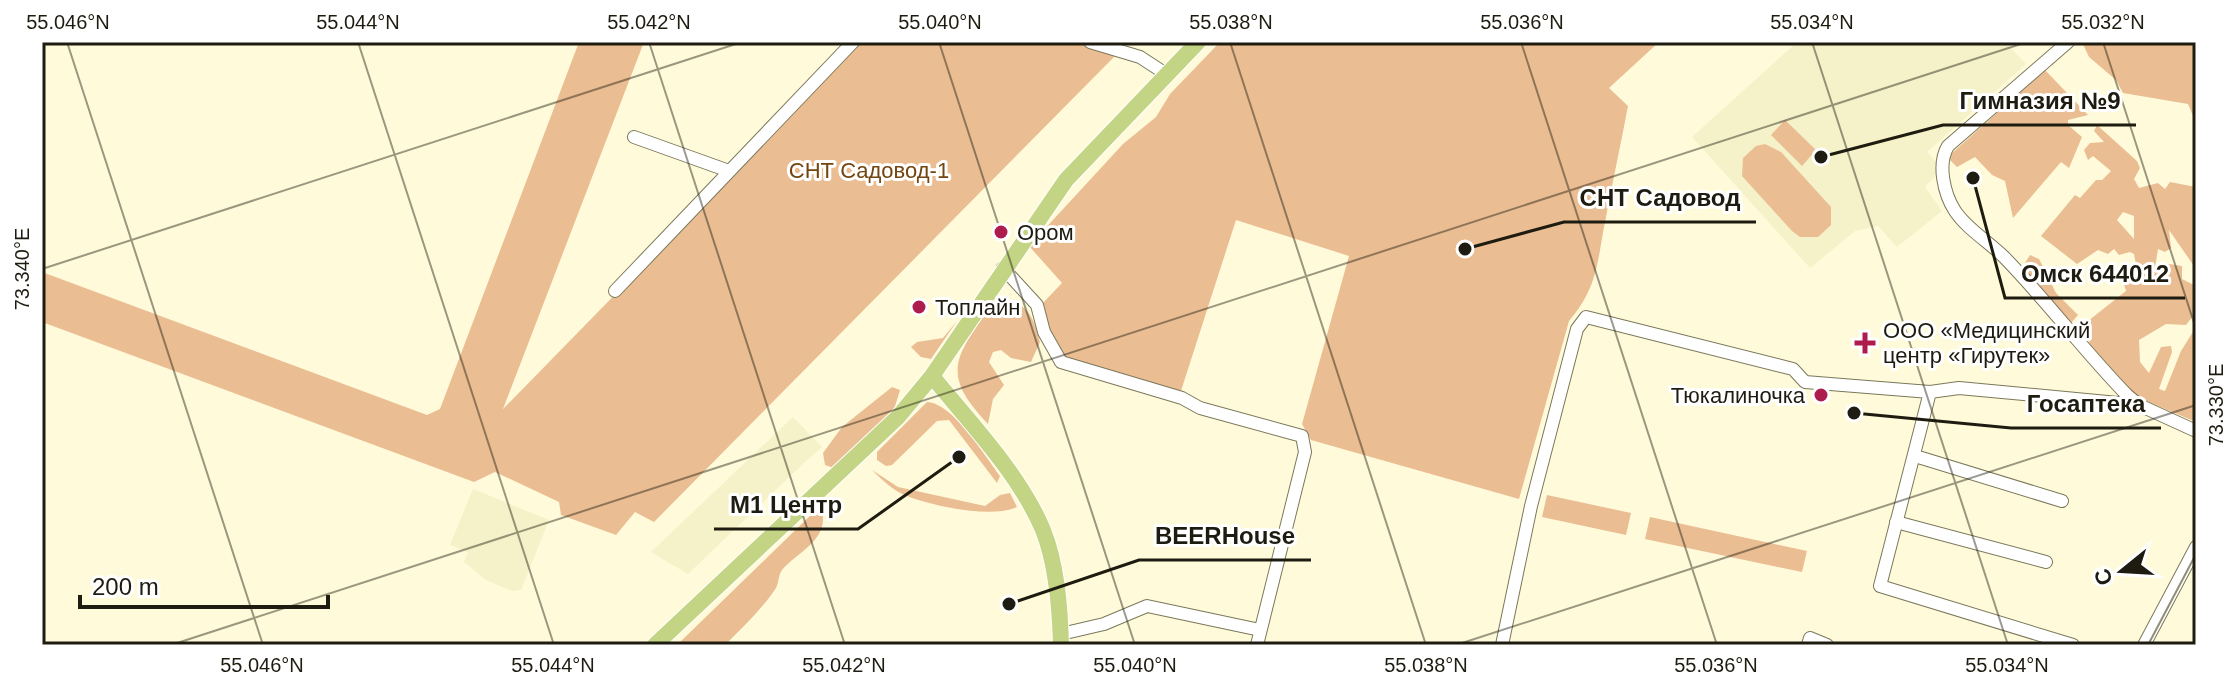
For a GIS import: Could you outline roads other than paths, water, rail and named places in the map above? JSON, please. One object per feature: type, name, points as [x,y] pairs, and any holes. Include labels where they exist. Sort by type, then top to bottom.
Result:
[{"type":"main road","points":[[655,645],[898,417],[932,376],[1066,180],[1198,42]]},
{"type":"main road","points":[[932,376],[1012,479],[1043,531],[1052,561],[1061,640]]},
{"type":"street","points":[[615,291],[853,42]]},
{"type":"street","points":[[1090,42],[1140,57],[1166,74]]},
{"type":"street","points":[[2068,42],[1948,146],[1943,155],[1943,171],[1955,210],[2004,257],[2098,365],[2139,405]]},
{"type":"street","points":[[634,137],[729,171]]},
{"type":"street","points":[[1003,268],[1037,305],[1044,332],[1061,362],[1182,398],[1200,408],[1302,436],[1305,452],[1257,645]]},
{"type":"street","points":[[1502,645],[1531,506],[1577,329],[1586,317],[1793,369],[1805,382],[1930,392],[1959,388],[2139,405],[2196,431]]},
{"type":"street","points":[[1930,392],[1880,586],[2073,645]]},
{"type":"street","points":[[1915,456],[2062,501]]},
{"type":"street","points":[[1896,522],[2046,562]]},
{"type":"street","points":[[2144,645],[2196,547]]},
{"type":"street","points":[[1061,640],[1147,606],[1260,630]]},
{"type":"street","points":[[1809,642],[1827,645]]},
{"type":"tram line","points":[[2148,645],[2196,554]]},
{"type":"place","name":"Гимназия №9","points":[[1821,157]]},
{"type":"place","name":"Омск 644012","points":[[1973,178]]},
{"type":"place","name":"Ором","points":[[1001,232]]},
{"type":"place","name":"СНТ Садовод","points":[[1465,249]]},
{"type":"place","name":"Топлайн","points":[[919,307]]},
{"type":"place","name":"ООО «Медицинский центр «Гирутек»","points":[[1865,343]]},
{"type":"place","name":"Тюкалиночка","points":[[1821,395]]},
{"type":"place","name":"Госаптека","points":[[1854,413]]},
{"type":"place","name":"М1 Центр","points":[[959,457]]},
{"type":"place","name":"BEERHouse","points":[[1009,604]]},
{"type":"park label","name":"СНТ Садовод-1","points":[[869,170]]}]
